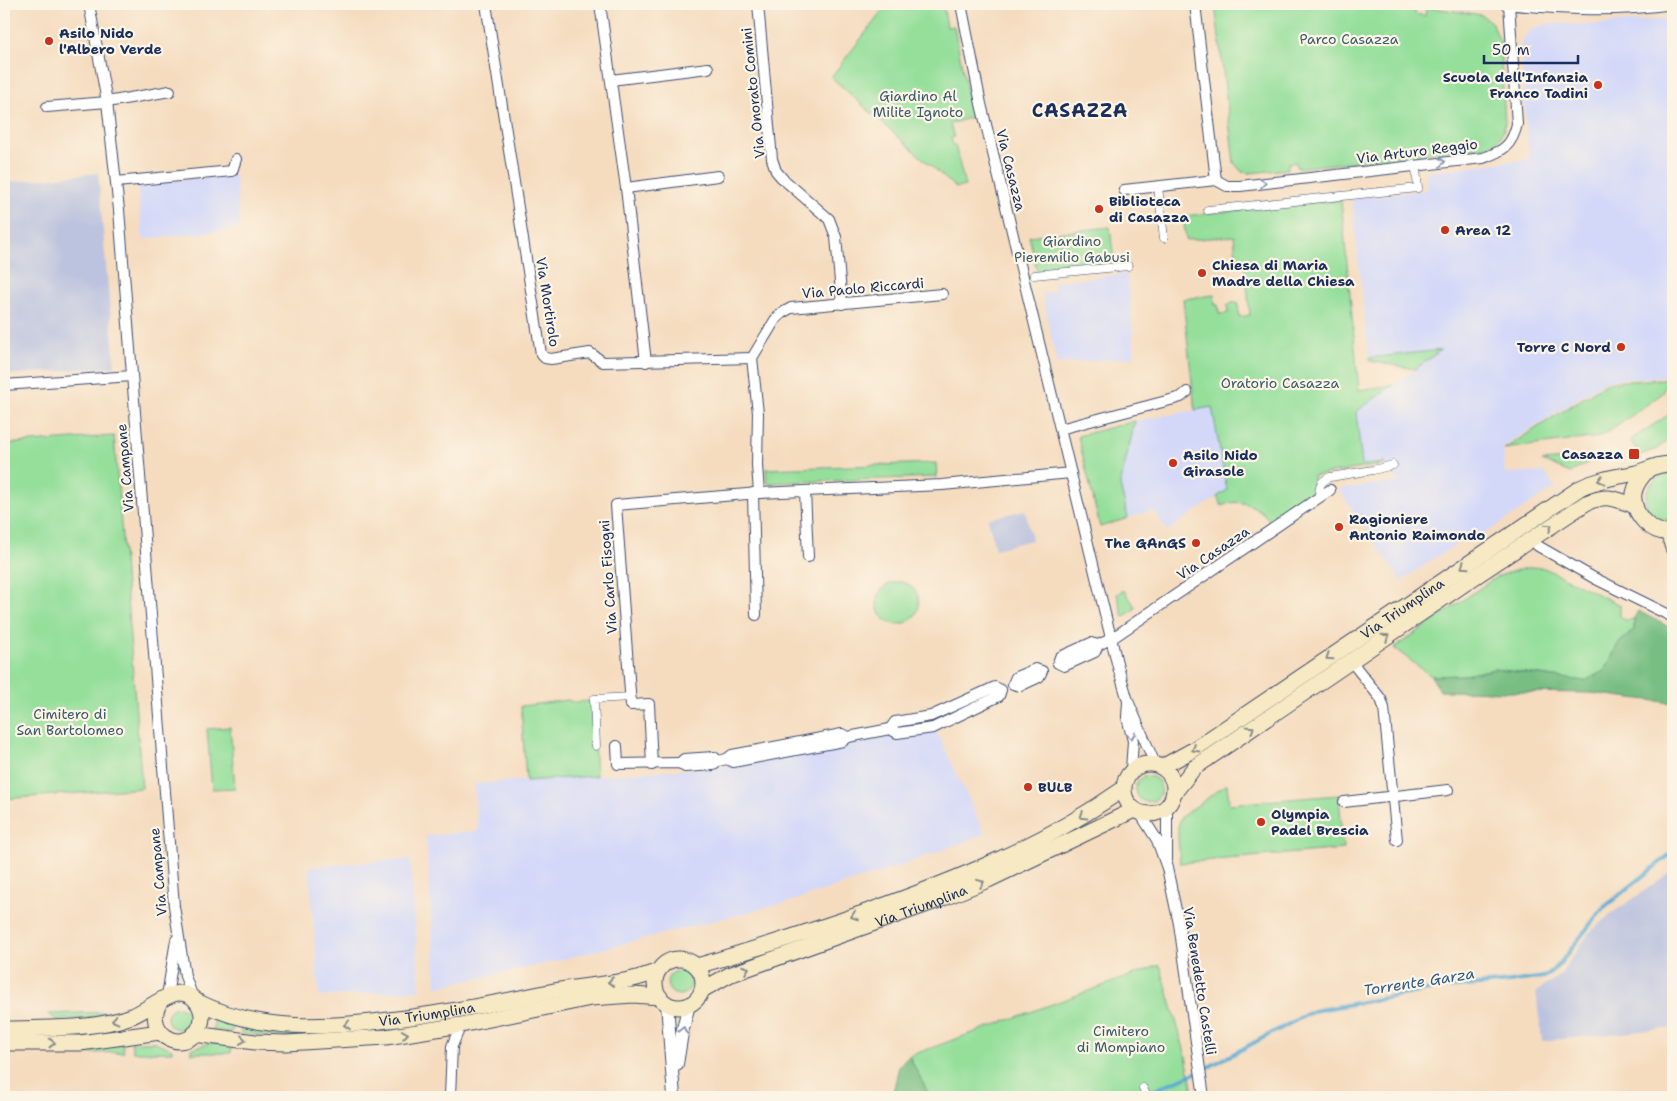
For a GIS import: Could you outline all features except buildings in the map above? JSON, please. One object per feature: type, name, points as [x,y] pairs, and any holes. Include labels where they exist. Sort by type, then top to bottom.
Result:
[{"type":"main road","name":"Via Triumplina","points":[[1131,770],[1142,764],[1159,766],[1193,750],[1580,488],[1599,480],[1648,470],[1671,461]]},
{"type":"main road","points":[[1648,470],[1639,479],[1634,492],[1635,506],[1644,522],[1659,531],[1671,532],[1673,548]]},
{"type":"main road","name":"Via Triumplina","points":[[4,1043],[80,1043],[160,1032],[177,1040],[189,1038],[194,1034],[254,1042],[330,1041],[386,1037],[461,1025],[591,998],[633,995],[664,1000],[678,1006],[689,1004],[697,999],[702,990],[729,975],[939,900],[988,880],[1137,811],[1154,814],[1167,807],[1174,793],[1194,768],[1586,503],[1600,497],[1606,497],[1635,506]]},
{"type":"main road","points":[[1159,766],[1172,778],[1174,793]]},
{"type":"main road","points":[[1131,770],[1125,779],[1123,789],[1126,800],[1137,811]]},
{"type":"main road","name":"Via Triumplina","points":[[4,1029],[105,1023],[132,1016],[177,993],[188,995],[216,1011],[239,1018],[330,1027],[448,1013],[556,991],[633,979],[658,971],[667,962],[674,959],[690,961],[697,966],[934,888],[993,864],[1074,822],[1123,789]]},
{"type":"main road","points":[[697,966],[703,977],[702,990]]},
{"type":"main road","points":[[658,971],[656,984],[664,1000]]},
{"type":"main road","points":[[160,1032],[155,1022],[155,1017],[157,1006],[163,999]]},
{"type":"main road","points":[[194,1034],[201,1024],[202,1018],[200,1006],[195,999]]},
{"type":"street","name":"Via Campane","points":[[89,4],[107,102],[116,182],[177,932],[185,976],[195,999]]},
{"type":"street","name":"Via Mortirolo","points":[[486,4],[541,354],[545,358],[551,359],[590,353],[603,362],[646,362]]},
{"type":"street","points":[[600,4],[626,188],[646,362],[752,358],[758,412],[756,615]]},
{"type":"street","name":"Via Onorato Comini","points":[[758,4],[772,159],[776,171],[782,178],[829,219],[836,236],[842,304]]},
{"type":"street","name":"Via Casazza","points":[[961,4],[982,112],[1111,639],[1128,701],[1159,766]]},
{"type":"street","points":[[1195,4],[1216,180]]},
{"type":"street","points":[[1507,4],[1580,10],[1615,10],[1673,4]]},
{"type":"street","name":"Via Arturo Reggio","points":[[1124,190],[1216,180],[1227,186],[1240,186],[1483,158],[1496,153],[1507,146],[1514,136],[1517,124],[1507,4]]},
{"type":"street","points":[[611,80],[708,68]]},
{"type":"street","points":[[48,106],[107,102],[170,91]]},
{"type":"street","points":[[116,182],[232,171],[236,159]]},
{"type":"street","points":[[1208,210],[1418,188],[1416,169]]},
{"type":"street","points":[[626,188],[718,176]]},
{"type":"street","points":[[1158,187],[1164,238]]},
{"type":"street","points":[[1034,275],[1128,266]]},
{"type":"street","name":"Via Paolo Riccardi","points":[[752,358],[775,320],[791,308],[942,294]]},
{"type":"street","points":[[4,384],[132,376]]},
{"type":"street","points":[[1060,429],[1174,399],[1187,392]]},
{"type":"street","points":[[1319,498],[1319,485],[1330,477],[1393,465]]},
{"type":"street","name":"Via Carlo Fisogni","points":[[630,697],[616,505],[756,493],[942,485],[1071,473]]},
{"type":"street","name":"Via Casazza","points":[[1111,639],[1330,490]]},
{"type":"street","points":[[805,491],[808,557]]},
{"type":"street","points":[[1532,538],[1538,546],[1594,578],[1673,617]]},
{"type":"street","points":[[617,746],[618,764],[652,765],[680,763],[685,767],[714,765],[732,754],[842,734],[848,737],[890,729],[895,722],[931,716],[995,687],[1000,690],[1013,684],[1016,677],[1035,669],[1042,671],[1058,663],[1060,657],[1091,643],[1098,645],[1111,639]]},
{"type":"street","points":[[1351,661],[1381,698],[1384,708],[1397,840]]},
{"type":"street","points":[[596,746],[594,700],[630,697],[631,705],[649,704],[652,765]]},
{"type":"street","name":"Via Casazza","points":[[1128,701],[1127,717],[1133,741],[1131,770]]},
{"type":"street","points":[[1344,802],[1448,790]]},
{"type":"street","name":"Via Benedetto Castelli","points":[[1167,807],[1167,868]]},
{"type":"street","name":"Via Benedetto Castelli","points":[[1137,811],[1157,840],[1167,868],[1179,924],[1204,1097]]},
{"type":"street","name":"Via Campane","points":[[163,999],[177,932]]},
{"type":"street","points":[[664,1000],[674,1094]]},
{"type":"street","points":[[674,1094],[682,1033],[689,1004]]},
{"type":"street","name":"Via Triumplina","points":[[450,1097],[452,1046],[461,1025]]},
{"type":"street","points":[[1143,1088],[1147,1097]]},
{"type":"shaded area","points":[[1673,19],[1673,376],[1607,380],[1503,447],[1505,474],[1544,472],[1555,488],[1472,542],[1468,536],[1401,581],[1339,490],[1400,482],[1385,463],[1362,465],[1356,412],[1440,351],[1369,358],[1352,198],[1427,190],[1426,172],[1529,159],[1520,47],[1526,34],[1533,29],[1550,23],[1589,25]]},
{"type":"shaded area","points":[[98,173],[115,367],[4,375],[4,183]]},
{"type":"shaded area","points":[[235,175],[240,229],[143,239],[137,184]]},
{"type":"shaded area","points":[[1127,274],[1135,357],[1057,364],[1042,293],[1055,291],[1053,282]]},
{"type":"shaded area","name":"Asilo Nido Girasole","points":[[1212,407],[1227,490],[1167,531],[1156,513],[1152,510],[1128,518],[1120,485],[1135,421]]},
{"type":"shaded area","points":[[1025,510],[1032,540],[995,549],[988,519]]},
{"type":"shaded area","points":[[936,730],[985,834],[892,869],[792,901],[528,968],[436,987],[426,836],[478,831],[474,784],[718,767],[854,742]]},
{"type":"shaded area","points":[[410,859],[420,990],[319,997],[309,867]]},
{"type":"shaded area","points":[[1673,869],[1673,1028],[1542,1041],[1536,992],[1560,975],[1589,933],[1611,914]]},
{"type":"green space","name":"Giardino Al Milite Ignoto","points":[[888,4],[943,4],[947,27],[954,26],[972,117],[950,124],[954,137],[951,138],[953,145],[955,145],[965,186],[956,188],[831,77]]},
{"type":"green space","name":"Parco Casazza","points":[[1215,4],[1394,4],[1415,6],[1415,14],[1425,16],[1426,7],[1482,15],[1492,23],[1500,41],[1505,123],[1502,135],[1495,143],[1487,147],[1297,168],[1296,162],[1288,163],[1288,169],[1242,172],[1234,163]]},
{"type":"green space","name":"Oratorio Casazza","points":[[1341,200],[1359,390],[1393,385],[1356,412],[1362,465],[1386,463],[1313,476],[1314,491],[1269,520],[1260,511],[1248,504],[1235,502],[1222,506],[1217,497],[1227,490],[1212,407],[1195,410],[1183,299],[1214,295],[1215,305],[1218,305],[1219,314],[1228,313],[1227,304],[1238,302],[1239,317],[1250,315],[1245,266],[1237,266],[1234,236],[1186,240],[1183,216]]},
{"type":"green space","name":"Giardino Pieremilio Gabusi","points":[[1110,227],[1114,262],[1037,271],[1029,236]]},
{"type":"green space","points":[[1441,350],[1415,369],[1370,361],[1369,358]]},
{"type":"green space","points":[[1666,379],[1663,393],[1599,437],[1504,449],[1608,382]]},
{"type":"green space","points":[[1673,412],[1673,436],[1657,449],[1640,455],[1630,440]]},
{"type":"green space","points":[[1135,421],[1120,485],[1128,518],[1100,527],[1078,436]]},
{"type":"green space","name":"Cimitero di San Bartolomeo","points":[[114,436],[142,788],[4,799],[4,444]]},
{"type":"green space","points":[[1597,457],[1570,473],[1542,461]]},
{"type":"green space","points":[[936,463],[937,477],[767,483],[766,469]]},
{"type":"green space","points":[[1663,475],[1673,476],[1673,520],[1655,516],[1649,510],[1646,503],[1646,495],[1649,488],[1654,481]]},
{"type":"green space","points":[[1532,567],[1544,568],[1620,605],[1620,616],[1625,620],[1634,618],[1634,630],[1618,644],[1605,671],[1585,681],[1495,669],[1465,675],[1431,676],[1394,648],[1496,577]]},
{"type":"green space","points":[[902,582],[910,585],[916,591],[919,603],[916,615],[910,621],[894,624],[886,621],[880,615],[877,599],[880,591],[886,585]]},
{"type":"green space","points":[[1124,590],[1136,608],[1123,617],[1117,594]]},
{"type":"green space","points":[[1638,611],[1673,629],[1673,703],[1591,693],[1440,691],[1431,676],[1465,675],[1495,669],[1585,681],[1605,670],[1618,644],[1634,630],[1634,618]]},
{"type":"green space","points":[[568,700],[572,702],[592,701],[596,776],[526,781],[521,706]]},
{"type":"green space","points":[[230,727],[235,788],[212,789],[207,729]]},
{"type":"green space","points":[[1148,776],[1157,780],[1161,789],[1157,798],[1148,802],[1139,798],[1135,789],[1139,780]]},
{"type":"green space","name":"Olympia Padel Brescia","points":[[1227,784],[1229,804],[1339,795],[1343,849],[1180,863],[1178,827],[1181,817]]},
{"type":"green space","name":"Cimitero di Mompiano","points":[[1160,965],[1186,1056],[1194,1097],[930,1097],[909,1056]]},
{"type":"green space","points":[[679,971],[687,975],[691,983],[687,991],[679,995],[671,991],[667,983],[671,975]]},
{"type":"green space","points":[[178,1007],[186,1010],[189,1018],[186,1026],[178,1029],[170,1026],[167,1018],[170,1010]]},
{"type":"green space","points":[[113,1012],[114,1014],[95,1018],[57,1020],[48,1014]]},
{"type":"green space","points":[[213,1016],[232,1023],[232,1032],[212,1030],[214,1024]]},
{"type":"green space","points":[[241,1025],[281,1031],[321,1032],[322,1035],[285,1037],[241,1034]]},
{"type":"green space","points":[[131,1042],[155,1042],[172,1049],[172,1052],[133,1052]]},
{"type":"green space","points":[[122,1043],[124,1052],[64,1054],[64,1050]]},
{"type":"green space","points":[[210,1043],[231,1044],[231,1053],[191,1053],[191,1049]]},
{"type":"green space","points":[[909,1056],[930,1097],[892,1097],[899,1066]]},
{"type":"waterway","name":"Torrente Garza","points":[[1137,1097],[1205,1069],[1313,1011],[1435,989],[1544,977],[1558,966],[1602,909],[1673,852]]},
{"type":"place","name":"Asilo Nido l'Albero Verde","points":[[49,41]]},
{"type":"place","name":"Scuola dell'Infanzia Franco Tadini","points":[[1598,85]]},
{"type":"place","name":"Biblioteca di Casazza","points":[[1099,209]]},
{"type":"place","name":"Area 12","points":[[1445,230]]},
{"type":"place","name":"Chiesa di Maria Madre della Chiesa","points":[[1202,273]]},
{"type":"place","name":"Torre C Nord","points":[[1621,347]]},
{"type":"place","name":"Casazza","points":[[1634,454]]},
{"type":"place","name":"Asilo Nido Girasole","points":[[1173,463]]},
{"type":"place","name":"Ragioniere Antonio Raimondo","points":[[1339,527]]},
{"type":"place","name":"The GAnGS","points":[[1196,543]]},
{"type":"place","name":"BULB","points":[[1028,787]]},
{"type":"place","name":"Olympia Padel Brescia","points":[[1261,822]]},
{"type":"district","name":"CASAZZA","points":[[1080,110]]}]
